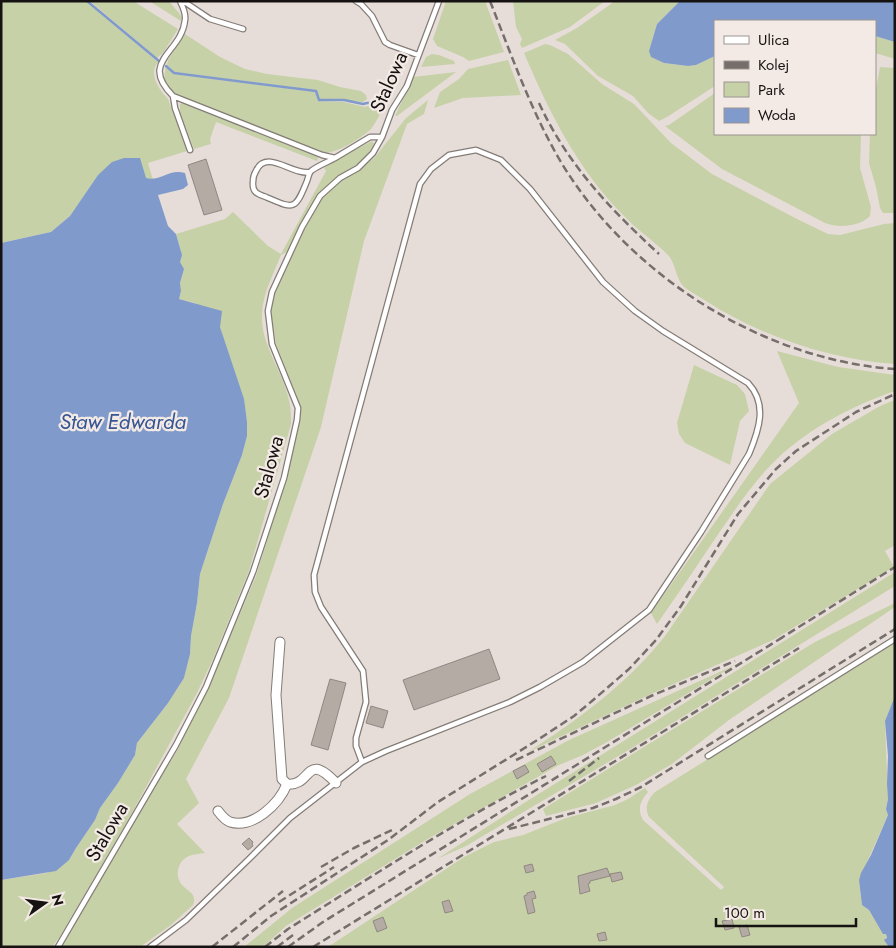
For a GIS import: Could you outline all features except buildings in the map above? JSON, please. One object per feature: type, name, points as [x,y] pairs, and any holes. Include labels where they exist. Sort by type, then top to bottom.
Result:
[{"type":"street","points":[[280,642],[276,695],[281,775],[287,784]]},
{"type":"street","points":[[218,812],[229,822],[252,821],[261,816],[277,801],[287,784],[297,782],[311,771],[317,769],[323,770],[336,782]]},
{"type":"lane","points":[[182,1],[210,19],[243,29]]},
{"type":"lane","points":[[182,1],[186,20],[183,30],[163,61],[159,74],[161,81],[174,96],[322,155],[334,158]]},
{"type":"lane","points":[[356,1],[372,16],[385,42],[418,55]]},
{"type":"lane","name":"Stalowa","points":[[58,947],[176,745],[206,687],[256,563],[284,478],[298,408],[272,344],[268,311],[272,292],[302,227],[320,196],[340,178],[358,168],[374,153],[392,110],[406,86],[439,1]]},
{"type":"lane","points":[[174,96],[175,108],[190,150]]},
{"type":"lane","points":[[310,172],[299,201],[293,206],[287,206],[255,192],[252,184],[261,163],[272,162],[301,173],[310,172],[370,138],[382,137]]},
{"type":"lane","points":[[150,947],[186,920],[290,818],[362,762],[502,706],[540,687],[583,662],[649,610],[701,532],[749,454],[755,440],[761,419],[759,398],[755,390],[748,383],[663,331],[635,311],[603,282],[530,189],[515,173],[501,160],[476,150],[449,154],[431,169],[420,184],[314,575],[315,592],[321,608],[363,671],[366,702],[356,738],[356,746],[362,762]]},
{"type":"lane","points":[[708,756],[895,639]]},
{"type":"green space","points":[[1,1],[86,1],[158,62],[155,67],[154,77],[161,91],[168,99],[187,151],[148,163],[153,180],[98,175],[70,216],[51,232],[1,243]]},
{"type":"green space","points":[[90,1],[133,1],[178,29],[163,53],[157,58]]},
{"type":"green space","points":[[149,1],[169,1],[182,17],[181,21]]},
{"type":"green space","points":[[446,1],[485,1],[504,52],[469,61],[437,46],[433,39]]},
{"type":"green space","points":[[513,1],[605,1],[570,27],[522,48],[520,44],[522,39],[516,27]]},
{"type":"green space","points":[[615,1],[680,1],[657,24],[649,51],[652,57],[664,63],[688,66],[696,65],[714,56],[714,87],[659,121],[648,113],[633,96],[598,76],[565,44],[555,40],[577,28]]},
{"type":"green space","points":[[185,34],[220,57],[245,69],[267,74],[318,80],[361,91],[366,95],[367,99],[363,102],[319,99],[316,90],[174,72],[167,65],[168,60]]},
{"type":"green space","points":[[876,36],[895,42],[895,59],[876,53]]},
{"type":"green space","points":[[545,44],[568,54],[602,84],[634,104],[671,143],[712,174],[797,219],[828,234],[840,235],[895,223],[895,364],[871,362],[821,352],[797,344],[727,314],[684,287],[670,257],[629,221],[608,198],[592,179],[566,139],[554,118],[524,53]]},
{"type":"green space","points":[[432,54],[454,61],[455,64],[421,67],[426,57]]},
{"type":"green space","points":[[508,60],[521,95],[463,98],[434,108],[440,92],[459,79],[468,69]]},
{"type":"green space","points":[[166,67],[173,74],[315,92],[318,101],[344,102],[365,107],[381,105],[383,108],[375,124],[367,133],[342,148],[325,153],[175,95],[169,89],[164,76]]},
{"type":"green space","points":[[880,67],[895,68],[895,213],[883,213],[880,208],[869,163],[870,135],[876,135],[876,89]]},
{"type":"green space","points":[[456,72],[397,116],[395,116],[413,77]]},
{"type":"green space","points":[[714,94],[714,135],[861,135],[860,168],[871,207],[870,216],[849,226],[836,226],[825,223],[722,169],[665,126]]},
{"type":"green space","points":[[428,100],[424,114],[407,124],[364,241],[321,427],[229,698],[186,779],[199,803],[177,824],[205,853],[189,856],[179,865],[178,878],[193,896],[193,905],[171,925],[140,947],[62,947],[177,751],[213,677],[256,576],[287,477],[300,420],[299,402],[276,344],[271,311],[275,292],[321,197],[341,180],[360,169],[375,157],[406,118]]},
{"type":"green space","points":[[182,103],[316,156],[318,158],[317,161],[216,122],[210,139],[211,144],[194,149],[180,113],[180,104]]},
{"type":"green space","points":[[372,141],[374,144],[369,152],[357,165],[316,196],[287,252],[281,255],[267,291],[263,306],[262,325],[287,393],[291,424],[249,571],[213,659],[197,693],[127,822],[61,935],[52,947],[1,947],[1,880],[47,873],[69,860],[135,755],[137,743],[168,703],[184,678],[190,654],[200,574],[247,436],[247,422],[220,327],[195,303],[179,299],[180,283],[184,269],[179,262],[181,251],[176,234],[225,219],[233,212],[268,246],[281,254],[326,171],[324,168],[335,160]]},
{"type":"green space","points":[[777,351],[838,367],[895,375],[895,391],[844,413],[812,431],[782,454],[755,483],[737,507],[657,624],[651,613],[799,403]]},
{"type":"green space","points":[[694,365],[737,385],[745,394],[749,411],[740,421],[730,465],[685,443],[679,434],[677,423]]},
{"type":"green space","points":[[895,400],[895,545],[885,551],[894,567],[773,640],[651,694],[528,752],[566,727],[635,670],[665,636],[770,484],[832,434],[880,406]]},
{"type":"green space","points":[[895,572],[895,586],[627,751],[466,846],[437,859],[524,803]]},
{"type":"green space","points":[[895,603],[895,607],[729,720],[672,764],[636,785],[596,803],[546,816],[543,809],[815,642]]},
{"type":"green space","points":[[895,643],[895,696],[885,721],[888,799],[886,809],[888,815],[859,880],[862,905],[869,910],[879,927],[886,934],[888,947],[328,947],[464,857],[494,842],[523,835],[566,818],[615,805],[645,788],[648,792],[641,802],[640,809],[643,820],[721,890],[724,887],[649,817],[647,807],[650,797],[655,792]]},
{"type":"green space","points":[[735,665],[607,742],[559,765],[426,840],[286,926],[263,947],[244,947],[292,908],[470,794],[567,741]]},
{"type":"water","points":[[680,1],[895,1],[895,42],[876,36],[876,20],[714,20],[714,56],[696,65],[688,66],[664,63],[651,57],[649,51],[657,24]]},
{"type":"water","name":"Staw Edwarda","points":[[124,158],[140,158],[146,178],[156,178],[174,172],[185,173],[188,185],[183,189],[158,195],[168,226],[176,234],[182,255],[180,262],[184,269],[180,283],[179,299],[222,311],[220,327],[244,399],[247,436],[200,574],[190,654],[184,678],[168,703],[137,743],[135,755],[69,860],[56,871],[1,880],[1,243],[51,232],[70,216],[98,175],[112,162]]},
{"type":"water","points":[[895,696],[895,947],[889,947],[884,940],[887,938],[886,934],[883,934],[869,910],[862,905],[859,880],[888,815],[886,809],[888,799],[888,756],[885,721]]},
{"type":"waterway","points":[[87,1],[159,61]]},
{"type":"waterway","points":[[166,66],[174,73],[316,91],[319,100],[344,100],[363,104],[385,103]]},
{"type":"railway","points":[[490,1],[513,61],[558,157],[586,199],[620,238],[659,273],[701,303],[747,329],[795,348],[845,362],[895,369]]},
{"type":"railway","points":[[539,103],[550,125],[576,166],[607,203],[659,254]]},
{"type":"railway","points":[[233,947],[271,916],[388,840],[438,802],[574,716],[592,701],[629,669],[656,640],[681,606],[738,514],[776,469],[796,451],[856,412],[895,394]]},
{"type":"railway","points":[[778,640],[895,567]]},
{"type":"railway","points":[[509,829],[593,808],[641,787],[895,629]]},
{"type":"railway","points":[[288,947],[323,922],[783,637]]},
{"type":"railway","points":[[313,947],[799,648]]},
{"type":"railway","points":[[516,760],[651,696],[735,661]]},
{"type":"railway","points":[[569,781],[599,758]]},
{"type":"railway","points":[[265,947],[288,929],[416,849],[480,811],[546,776]]},
{"type":"railway","points":[[321,867],[354,848],[392,830]]},
{"type":"railway","points":[[279,902],[334,867]]},
{"type":"railway","points":[[212,947],[283,891]]},
{"type":"railway","points":[[277,947],[293,935]]}]
